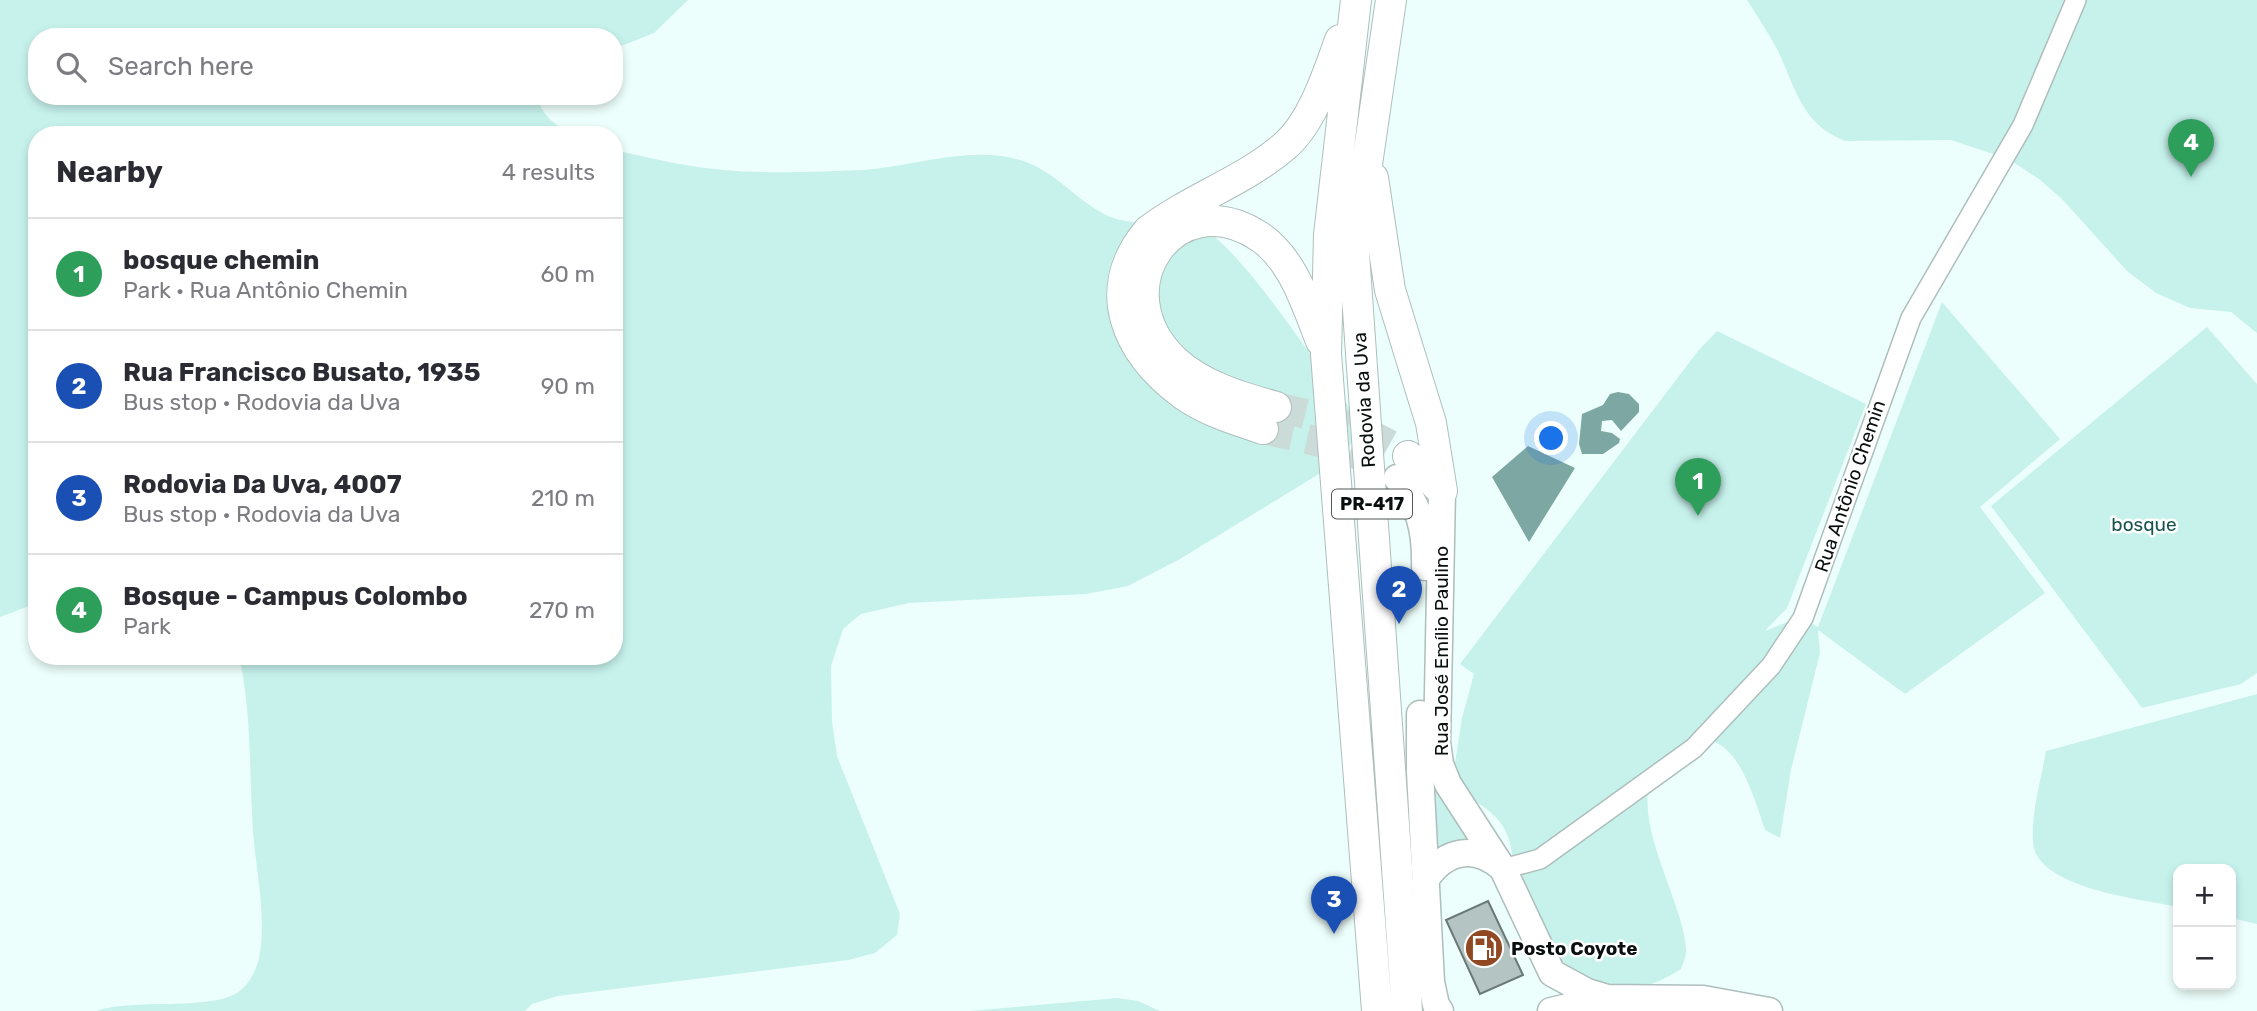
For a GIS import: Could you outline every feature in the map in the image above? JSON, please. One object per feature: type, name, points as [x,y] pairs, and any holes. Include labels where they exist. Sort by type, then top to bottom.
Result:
[{"type":"main road","name":"Rodovia da Uva","points":[[1355,0],[1329,235],[1326,354],[1377,1011]]},
{"type":"main road","points":[[1326,354],[1295,279],[1261,237],[1218,222],[1193,224],[1169,236],[1151,255],[1143,283],[1145,312],[1158,339],[1175,361],[1270,418],[1224,416],[1186,396],[1156,372],[1136,348],[1123,313],[1122,280],[1136,246],[1148,231],[1257,166],[1288,143],[1319,96],[1355,0]]},
{"type":"main road","name":"Rodovia da Uva","points":[[1391,0],[1354,253],[1407,1011]]},
{"type":"main road","points":[[1369,153],[1390,290],[1431,423],[1441,491]]},
{"type":"main road","points":[[1403,467],[1441,491]]},
{"type":"street","name":"Rua Antônio Chemin","points":[[1503,869],[1540,859],[1694,748],[1771,666],[1803,618],[1911,318],[2023,125],[2076,0]]},
{"type":"street","name":"Rua José Emílio Paulino","points":[[1403,467],[1417,508],[1425,547],[1420,772],[1431,982],[1440,1011]]},
{"type":"street","name":"Rua José Emílio Paulino","points":[[1441,491],[1437,742],[1440,764],[1448,784],[1503,869],[1552,973]]},
{"type":"street","points":[[1426,879],[1441,861],[1462,852],[1477,853],[1492,859],[1503,869]]},
{"type":"street","points":[[1535,1011],[1549,988],[1552,973],[1587,992],[1607,998]]},
{"type":"street","points":[[1551,1011],[1607,998],[1703,999],[1769,1011]]},
{"type":"green space","points":[[0,0],[688,0],[654,33],[623,45],[623,28],[28,28],[28,105],[540,105],[546,115],[559,126],[28,126],[28,606],[0,617]]},
{"type":"green space","points":[[1747,0],[2257,0],[2257,333],[2231,312],[2190,308],[2156,293],[2127,271],[2062,199],[2039,179],[2008,159],[1951,140],[1845,141],[1830,134],[1808,114],[1776,47]]},
{"type":"green space","points":[[623,152],[696,167],[776,172],[862,170],[981,155],[1020,160],[1043,170],[1093,207],[1115,219],[1186,223],[1212,234],[1265,292],[1345,401],[1355,423],[1355,434],[1350,445],[1327,469],[1180,559],[1128,586],[1086,594],[909,603],[861,614],[843,629],[831,666],[832,721],[837,756],[900,914],[897,935],[875,953],[848,960],[558,996],[532,1004],[525,1011],[96,1011],[130,1005],[207,1002],[224,998],[241,990],[256,968],[262,927],[241,665],[623,665]]},
{"type":"green space","points":[[1942,302],[2060,439],[1980,507],[2045,593],[1905,694],[1818,630],[1820,653],[1791,770],[1780,838],[1765,830],[1754,797],[1737,762],[1726,749],[1713,741],[1696,740],[1677,748],[1657,766],[1648,789],[1648,814],[1654,842],[1682,925],[1686,951],[1681,969],[1645,986],[1615,991],[1605,990],[1532,958],[1523,944],[1515,922],[1512,855],[1505,830],[1489,811],[1451,788],[1462,718],[1474,674],[1460,664],[1698,351],[1717,331],[1866,404],[1787,608],[1765,631],[1799,617],[1818,627]]},
{"type":"green space","name":"bosque","points":[[2207,327],[2257,384],[2257,673],[2241,684],[2142,708],[1991,506]]},
{"type":"green space","points":[[2257,694],[2257,924],[2236,919],[2236,864],[2173,864],[2173,906],[2093,889],[2052,871],[2039,858],[2033,842],[2033,819],[2046,751]]},
{"type":"green space","points":[[1431,780],[1475,839],[1431,852]]},
{"type":"green space","points":[[1117,998],[1138,1001],[1160,1011],[970,1011]]},
{"type":"shaded area","points":[[1610,394],[1629,394],[1639,404],[1639,412],[1621,431],[1612,420],[1602,421],[1601,431],[1612,433],[1620,439],[1619,443],[1603,454],[1582,454],[1579,444],[1582,414],[1603,405]]},
{"type":"shaded area","points":[[1528,446],[1575,468],[1529,542],[1492,477]]},
{"type":"building","name":"Posto Coyote","points":[[1488,901],[1523,975],[1480,994],[1446,920]]},
{"type":"tunnel","points":[[1276,407],[1361,431],[1408,456]]},
{"type":"tunnel","points":[[1263,429],[1351,452],[1382,467],[1397,478]]},
{"type":"place","name":"Bosque - Campus Colombo","points":[[2191,177]]},
{"type":"place","name":"bosque chemin","points":[[1698,516]]},
{"type":"place","name":"Rua Francisco Busato, 1935","points":[[1399,624]]},
{"type":"place","name":"Rodovia Da Uva, 4007","points":[[1334,934]]},
{"type":"place","name":"Posto Coyote","points":[[1484,948]]}]
